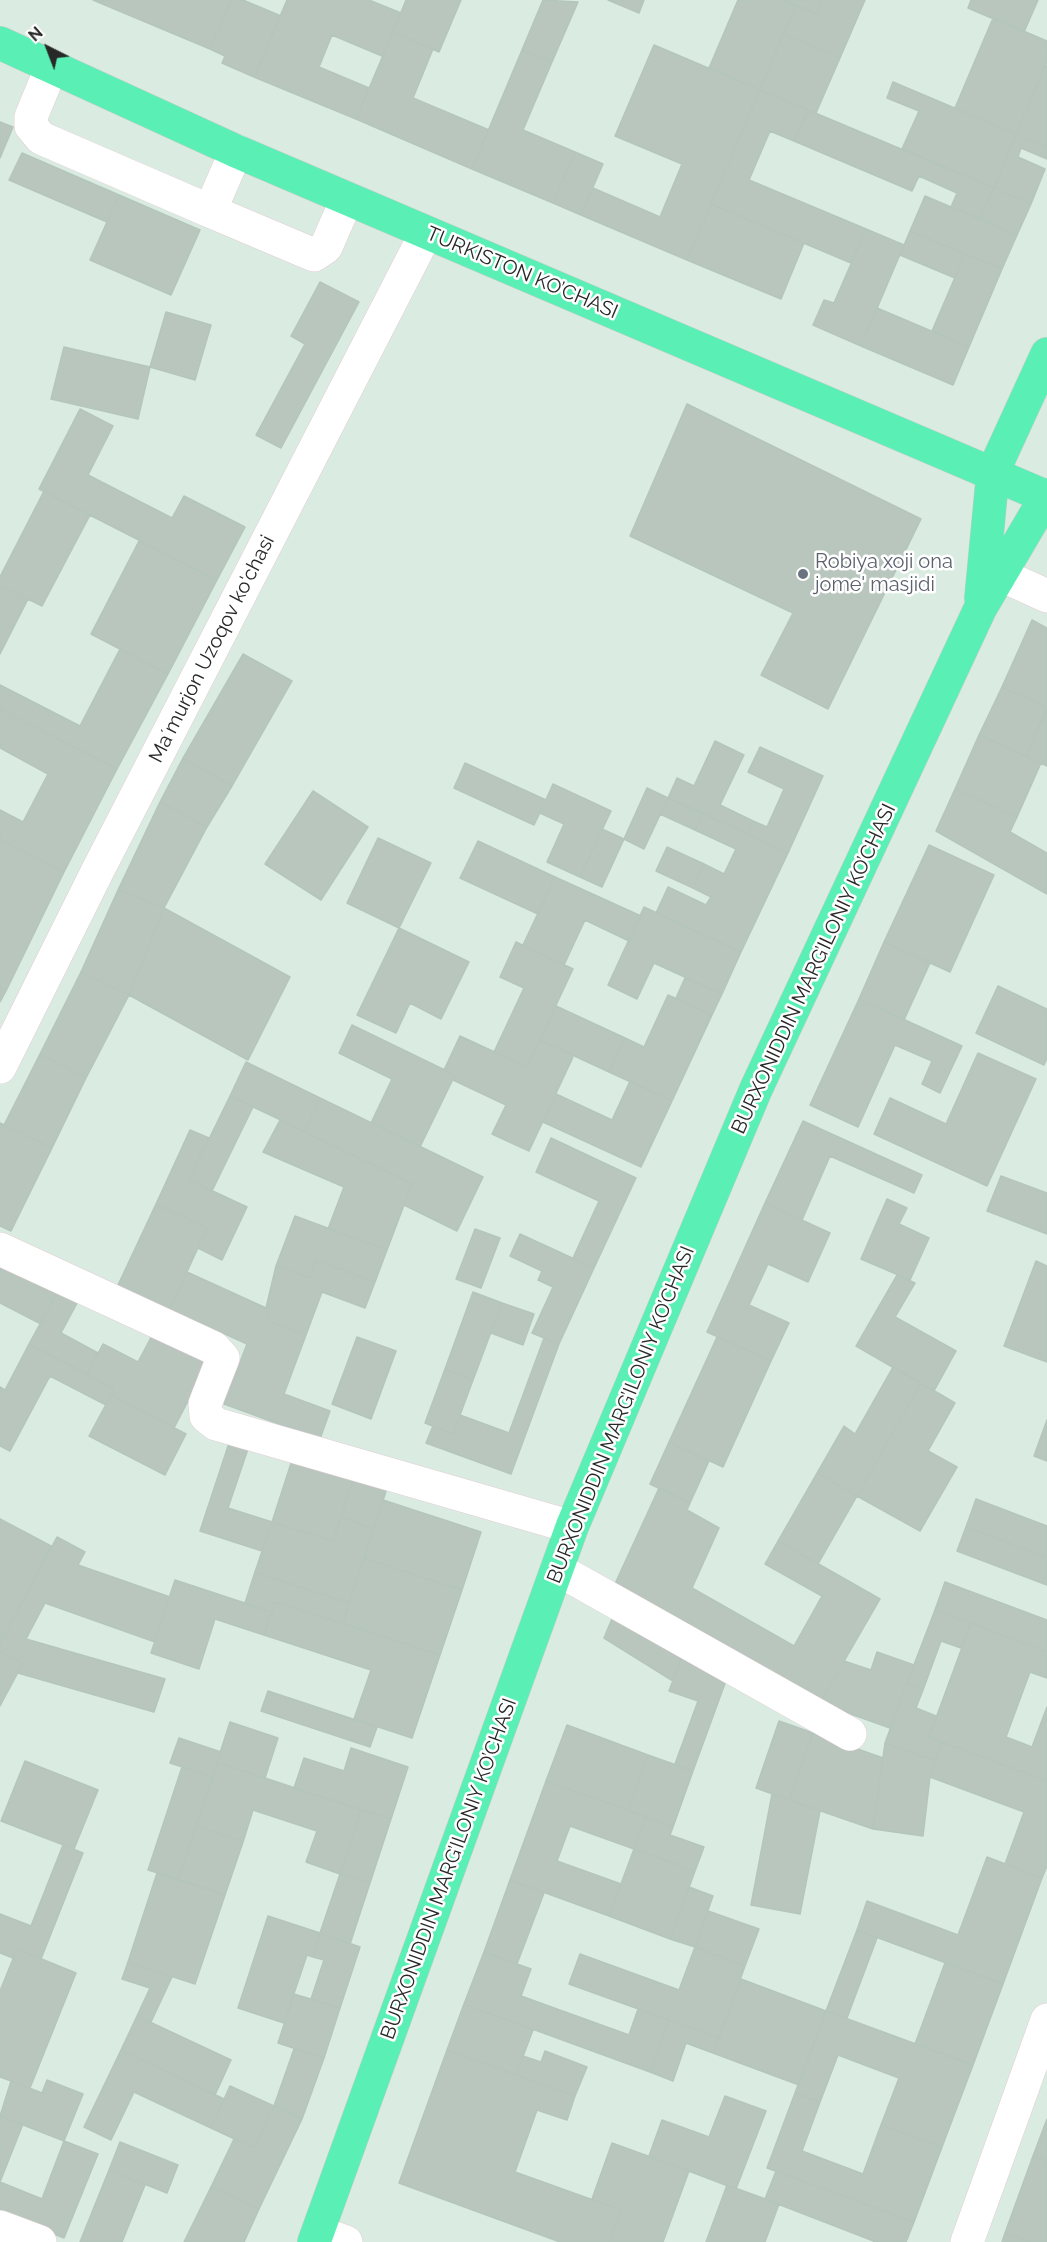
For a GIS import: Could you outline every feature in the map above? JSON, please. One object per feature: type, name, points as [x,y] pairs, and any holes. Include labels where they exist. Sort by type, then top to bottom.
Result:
[{"type":"main road","name":"TURKISTON KO’CHASI","points":[[0,43],[236,151],[1047,496]]},
{"type":"main road","name":"BURXONIDDIN MARG’ILONIY KO’CHASI","points":[[980,609],[993,472],[1047,354]]},
{"type":"main road","name":"BURXONIDDIN MARG’ILONIY KO’CHASI","points":[[326,2239],[572,1527],[756,1089],[980,609],[1047,496]]},
{"type":"street","points":[[51,66],[31,117],[34,133],[41,138],[314,255],[326,247],[347,199]]},
{"type":"street","points":[[210,212],[236,151]]},
{"type":"street","name":"Maʼmurjon Uzoqov ko'chasi","points":[[0,1067],[109,849],[426,233]]},
{"type":"street","points":[[1000,575],[1047,596]]},
{"type":"street","points":[[0,1249],[214,1348],[223,1358],[205,1404],[206,1416],[216,1424],[572,1527]]},
{"type":"street","points":[[557,1569],[850,1734]]},
{"type":"street","points":[[967,2242],[1047,2020]]},
{"type":"street","points":[[0,2227],[40,2242]]},
{"type":"building","points":[[93,0],[229,0],[231,1],[210,49]]},
{"type":"building","points":[[231,0],[243,0],[281,16],[254,77],[222,63],[225,56],[210,49]]},
{"type":"building","points":[[287,0],[369,0],[401,13],[382,56],[332,35],[319,67],[369,88],[356,119],[254,77]]},
{"type":"building","points":[[406,0],[461,0],[439,52],[393,32]]},
{"type":"building","points":[[543,0],[578,2],[552,62],[522,50]]},
{"type":"building","points":[[608,0],[644,0],[639,13]]},
{"type":"building","points":[[738,0],[783,0],[796,5],[760,90],[709,68]]},
{"type":"building","points":[[783,0],[822,0],[816,14]]},
{"type":"building","points":[[822,0],[865,0],[840,58],[783,34],[796,5],[816,14]]},
{"type":"building","points":[[971,0],[1038,0],[1024,32],[968,8]]},
{"type":"building","points":[[993,18],[1047,41],[1047,62],[1016,134],[955,108]]},
{"type":"building","points":[[393,32],[433,49],[413,98],[489,130],[472,169],[356,119]]},
{"type":"building","points":[[783,34],[840,58],[816,113],[760,90]]},
{"type":"building","points":[[654,45],[760,90],[687,260],[581,215],[593,188],[660,217],[682,164],[615,136]]},
{"type":"building","points":[[522,50],[552,62],[523,130],[575,152],[553,203],[472,169]]},
{"type":"building","points":[[1045,66],[1047,66],[1047,147],[1016,134]]},
{"type":"building","points":[[893,82],[1016,134],[994,188],[902,149],[919,111],[887,98]]},
{"type":"building","points":[[760,90],[808,110],[794,141],[770,131],[749,180],[866,229],[851,263],[711,204]]},
{"type":"building","points":[[808,110],[994,188],[980,219],[951,207],[957,193],[919,176],[912,191],[794,141]]},
{"type":"building","points":[[0,122],[13,127],[0,158]]},
{"type":"building","points":[[1016,134],[1047,147],[1047,159],[1021,148],[1018,157],[1045,169],[1031,204],[994,188]]},
{"type":"building","points":[[575,152],[603,164],[581,215],[553,203]]},
{"type":"building","points":[[22,153],[119,195],[107,222],[9,180]]},
{"type":"building","points":[[994,188],[1031,204],[1017,235],[980,219]]},
{"type":"building","points":[[119,195],[200,230],[171,295],[90,260]]},
{"type":"building","points":[[925,196],[1017,235],[1002,269],[910,231]]},
{"type":"building","points":[[711,204],[804,243],[781,299],[687,260]]},
{"type":"building","points":[[866,229],[904,245],[861,346],[813,325],[824,300],[834,303]]},
{"type":"building","points":[[910,231],[965,254],[955,278],[900,255]]},
{"type":"building","points":[[965,254],[1002,269],[969,347],[932,331]]},
{"type":"building","points":[[320,282],[359,302],[281,448],[256,435],[305,344],[291,336]]},
{"type":"building","points":[[877,308],[969,347],[953,385],[861,346]]},
{"type":"building","points":[[166,312],[211,325],[195,380],[150,367]]},
{"type":"building","points":[[64,347],[150,367],[138,419],[51,399]]},
{"type":"building","name":"Robiya xoji ona jome' masjidi","points":[[687,404],[921,519],[828,709],[761,675],[793,613],[630,536]]},
{"type":"building","points":[[80,409],[113,426],[88,475],[172,518],[184,496],[245,527],[217,580],[39,489]]},
{"type":"building","points":[[44,491],[90,515],[42,606],[0,585],[0,577]]},
{"type":"building","points":[[139,541],[217,580],[168,674],[91,634]]},
{"type":"building","points":[[0,585],[28,599],[0,654]]},
{"type":"building","points":[[1032,620],[1047,628],[1047,707],[1002,687]]},
{"type":"building","points":[[120,649],[168,674],[117,769],[0,709],[0,685],[80,726]]},
{"type":"building","points":[[243,654],[292,681],[232,786],[183,758]]},
{"type":"building","points":[[1002,687],[1047,707],[1026,756],[979,735]]},
{"type":"building","points":[[0,709],[117,769],[64,872],[0,839],[0,810],[23,822],[48,774],[0,748]]},
{"type":"building","points":[[1047,710],[1047,766],[1026,756]]},
{"type":"building","points":[[979,735],[1041,763],[1017,817],[955,789]]},
{"type":"building","points":[[715,741],[744,755],[720,805],[753,821],[748,834],[668,798],[677,778],[694,786]]},
{"type":"building","points":[[760,747],[823,776],[788,853],[748,834],[753,821],[767,827],[784,789],[748,772]]},
{"type":"building","points":[[183,758],[232,786],[207,827],[160,802]]},
{"type":"building","points":[[465,763],[546,800],[534,825],[454,788]]},
{"type":"building","points":[[553,784],[611,811],[580,877],[547,862],[564,824],[540,813]]},
{"type":"building","points":[[647,788],[668,798],[644,849],[624,839]]},
{"type":"building","points":[[955,789],[1017,817],[1010,832],[1047,853],[1047,894],[936,831]]},
{"type":"building","points":[[313,791],[368,827],[321,900],[265,864]]},
{"type":"building","points":[[668,798],[703,813],[695,830],[660,814]]},
{"type":"building","points":[[160,802],[207,827],[164,908],[118,890]]},
{"type":"building","points":[[703,813],[788,853],[741,952],[656,913],[668,887],[706,905],[711,897],[693,888],[704,864],[724,874],[736,849],[695,830]]},
{"type":"building","points":[[602,829],[624,839],[602,887],[580,877]]},
{"type":"building","points":[[378,838],[431,863],[399,928],[347,903]]},
{"type":"building","points":[[0,839],[64,872],[6,991],[0,988]]},
{"type":"building","points":[[478,841],[555,877],[538,914],[460,878]]},
{"type":"building","points":[[929,845],[994,875],[950,972],[884,942]]},
{"type":"building","points":[[667,847],[704,864],[693,888],[656,871]]},
{"type":"building","points":[[555,877],[641,916],[629,941],[585,920],[564,965],[523,945]]},
{"type":"building","points":[[118,890],[164,908],[129,995],[81,972]]},
{"type":"building","points":[[644,907],[741,952],[722,994],[654,963],[637,999],[608,985]]},
{"type":"building","points":[[164,908],[290,977],[248,1060],[129,995]]},
{"type":"building","points":[[399,928],[469,962],[441,1019],[410,1003],[396,1033],[357,1015]]},
{"type":"building","points":[[516,942],[573,969],[527,1067],[494,1052],[524,988],[500,977]]},
{"type":"building","points":[[884,942],[930,963],[904,1020],[859,999]]},
{"type":"building","points":[[81,972],[129,995],[86,1078],[40,1054]]},
{"type":"building","points":[[685,978],[722,994],[712,1015],[676,998]]},
{"type":"building","points":[[998,986],[1047,1009],[1047,1058],[1044,1065],[976,1033]]},
{"type":"building","points":[[0,988],[6,991],[0,1002]]},
{"type":"building","points":[[668,995],[712,1015],[672,1101],[609,1072],[625,1038],[644,1047]]},
{"type":"building","points":[[859,999],[962,1046],[940,1093],[922,1084],[932,1061],[895,1045],[858,1127],[810,1105]]},
{"type":"building","points":[[556,1006],[625,1038],[609,1072],[540,1040]]},
{"type":"building","points":[[352,1025],[455,1075],[420,1147],[371,1123],[392,1079],[339,1053]]},
{"type":"building","points":[[460,1036],[527,1067],[540,1040],[574,1055],[529,1151],[492,1134],[506,1105],[453,1080],[455,1075],[444,1070]]},
{"type":"building","points":[[978,1053],[1036,1079],[987,1186],[874,1134],[890,1098],[946,1124]]},
{"type":"building","points":[[40,1054],[86,1078],[52,1148],[4,1125]]},
{"type":"building","points":[[246,1062],[320,1098],[304,1131],[230,1096]]},
{"type":"building","points":[[630,1081],[672,1101],[641,1167],[543,1122],[556,1094],[612,1120]]},
{"type":"building","points":[[230,1096],[253,1107],[212,1191],[189,1180]]},
{"type":"building","points":[[320,1098],[483,1177],[457,1231],[404,1205],[412,1184],[304,1131]]},
{"type":"building","points":[[280,1120],[412,1184],[387,1250],[328,1229],[344,1187],[263,1152]]},
{"type":"building","points":[[803,1121],[922,1175],[914,1193],[830,1156],[802,1220],[765,1203]]},
{"type":"building","points":[[0,1123],[52,1148],[11,1231],[0,1226]]},
{"type":"building","points":[[190,1130],[209,1138],[189,1180],[247,1207],[222,1260],[198,1248],[207,1228],[156,1204]]},
{"type":"building","points":[[551,1138],[636,1178],[594,1268],[573,1258],[599,1201],[536,1172]]},
{"type":"building","points":[[1001,1176],[1047,1193],[1047,1234],[987,1211]]},
{"type":"building","points":[[887,1199],[907,1208],[899,1224],[929,1238],[910,1280],[861,1259]]},
{"type":"building","points":[[765,1203],[830,1233],[808,1282],[768,1264],[749,1305],[789,1323],[771,1361],[707,1332]]},
{"type":"building","points":[[156,1204],[207,1228],[170,1309],[118,1285]]},
{"type":"building","points":[[295,1216],[387,1250],[375,1282],[316,1260],[310,1278],[276,1266]]},
{"type":"building","points":[[475,1229],[500,1238],[481,1288],[456,1279]]},
{"type":"building","points":[[520,1234],[594,1268],[559,1344],[532,1333],[553,1287],[538,1280],[542,1271],[510,1256]]},
{"type":"building","points":[[316,1260],[375,1282],[365,1308],[322,1292],[306,1335],[271,1322],[266,1308],[276,1266],[310,1278]]},
{"type":"building","points":[[1036,1261],[1047,1266],[1047,1362],[1004,1346]]},
{"type":"building","points":[[0,1264],[56,1294],[41,1324],[0,1303]]},
{"type":"building","points":[[187,1272],[266,1308],[271,1322],[306,1335],[284,1394],[330,1411],[320,1439],[224,1404],[247,1344],[170,1309]]},
{"type":"building","points":[[897,1275],[915,1283],[895,1317],[956,1351],[934,1391],[856,1346]]},
{"type":"building","points":[[63,1282],[83,1292],[61,1333],[98,1353],[87,1374],[29,1344]]},
{"type":"building","points":[[473,1292],[502,1303],[473,1380],[445,1369]]},
{"type":"building","points":[[502,1303],[534,1314],[523,1345],[491,1333]]},
{"type":"building","points":[[157,1326],[212,1355],[174,1428],[111,1395],[114,1389],[87,1374],[103,1344],[138,1362]]},
{"type":"building","points":[[357,1337],[396,1351],[371,1419],[332,1404]]},
{"type":"building","points":[[717,1337],[771,1361],[723,1467],[669,1442]]},
{"type":"building","points":[[544,1338],[559,1344],[511,1474],[426,1443],[433,1426],[453,1434],[460,1415],[509,1433]]},
{"type":"building","points":[[29,1344],[114,1389],[106,1405],[50,1376],[10,1451],[0,1446],[0,1387],[5,1390]]},
{"type":"building","points":[[893,1367],[921,1383],[857,1496],[817,1473],[844,1426],[855,1434]]},
{"type":"building","points":[[445,1369],[473,1380],[453,1434],[425,1423]]},
{"type":"building","points":[[921,1383],[955,1403],[928,1451],[957,1467],[920,1531],[857,1496]]},
{"type":"building","points":[[111,1395],[186,1434],[165,1475],[89,1436]]},
{"type":"building","points":[[1047,1420],[1047,1461],[1034,1456]]},
{"type":"building","points":[[232,1434],[251,1440],[228,1508],[272,1522],[262,1551],[200,1531]]},
{"type":"building","points":[[669,1442],[709,1461],[690,1503],[650,1484]]},
{"type":"building","points":[[294,1454],[355,1474],[333,1541],[272,1522]]},
{"type":"building","points":[[817,1473],[857,1496],[818,1564],[778,1541]]},
{"type":"building","points":[[355,1474],[388,1485],[374,1529],[341,1517]]},
{"type":"building","points":[[659,1488],[690,1503],[687,1510],[719,1528],[692,1588],[794,1646],[822,1596],[765,1564],[778,1541],[880,1599],[820,1703],[614,1586]]},
{"type":"building","points":[[976,1499],[1047,1526],[1047,1557],[966,1527]]},
{"type":"building","points":[[383,1500],[481,1532],[462,1590],[364,1558]]},
{"type":"building","points":[[341,1517],[374,1529],[349,1603],[255,1572],[272,1522],[333,1541]]},
{"type":"building","points":[[0,1519],[51,1546],[0,1644]]},
{"type":"building","points":[[966,1527],[1047,1557],[1047,1585],[957,1551]]},
{"type":"building","points":[[57,1537],[85,1552],[78,1565],[170,1597],[155,1642],[45,1603],[26,1639],[165,1679],[154,1712],[18,1673],[23,1663],[0,1651],[0,1644]]},
{"type":"building","points":[[364,1558],[462,1590],[440,1655],[343,1623]]},
{"type":"building","points":[[255,1572],[349,1603],[343,1623],[275,1602],[272,1612],[245,1603]]},
{"type":"building","points":[[175,1580],[272,1612],[264,1635],[215,1619],[199,1669],[151,1653]]},
{"type":"building","points":[[945,1582],[1047,1620],[1047,1652],[935,1610]]},
{"type":"building","points":[[275,1602],[440,1655],[412,1738],[354,1719],[371,1670],[264,1635]]},
{"type":"building","points":[[616,1609],[684,1651],[673,1681],[604,1638]]},
{"type":"building","points":[[935,1610],[971,1623],[961,1648],[941,1641],[923,1690],[907,1683]]},
{"type":"building","points":[[971,1623],[1047,1652],[1047,1678],[1030,1672],[1006,1737],[1032,1747],[1047,1707],[1047,1781],[929,1737]]},
{"type":"building","points":[[0,1651],[23,1663],[0,1706]]},
{"type":"building","points":[[684,1651],[727,1678],[693,1771],[675,1764],[698,1701],[669,1691]]},
{"type":"building","points":[[877,1652],[914,1665],[890,1728],[820,1703],[844,1661],[871,1670]]},
{"type":"building","points":[[907,1683],[923,1690],[916,1708],[936,1716],[929,1737],[942,1742],[936,1761],[885,1743]]},
{"type":"building","points":[[268,1691],[377,1727],[370,1747],[261,1711]]},
{"type":"building","points":[[779,1721],[813,1733],[789,1800],[756,1788]]},
{"type":"building","points":[[230,1722],[278,1738],[265,1778],[217,1762]]},
{"type":"building","points":[[567,1725],[648,1755],[628,1810],[546,1781]]},
{"type":"building","points":[[813,1733],[883,1758],[873,1829],[789,1800]]},
{"type":"building","points":[[179,1738],[221,1752],[213,1777],[170,1763]]},
{"type":"building","points":[[942,1742],[1047,1781],[1047,1866],[1042,1878],[1005,1864],[1024,1812],[930,1777]]},
{"type":"building","points":[[885,1743],[936,1761],[930,1777],[923,1836],[873,1829]]},
{"type":"building","points":[[351,1748],[408,1767],[391,1819],[294,1788],[304,1758],[344,1771]]},
{"type":"building","points":[[648,1755],[693,1771],[673,1827],[628,1810]]},
{"type":"building","points":[[25,1761],[98,1790],[74,1849],[1,1821]]},
{"type":"building","points":[[217,1762],[361,1810],[340,1874],[306,1862],[317,1831],[253,1810],[243,1842],[196,1826]]},
{"type":"building","points":[[182,1767],[213,1777],[178,1879],[148,1870]]},
{"type":"building","points":[[546,1781],[646,1817],[634,1849],[570,1826],[557,1861],[621,1884],[609,1916],[510,1880]]},
{"type":"building","points":[[772,1794],[820,1811],[800,1914],[751,1905]]},
{"type":"building","points":[[361,1810],[391,1819],[370,1883],[340,1874]]},
{"type":"building","points":[[646,1817],[673,1827],[670,1835],[704,1847],[695,1871],[634,1849]]},
{"type":"building","points":[[196,1826],[243,1842],[225,1895],[178,1879]]},
{"type":"building","points":[[63,1845],[83,1853],[41,1959],[17,1949],[13,1958],[0,1953],[0,1914],[31,1926]]},
{"type":"building","points":[[634,1849],[695,1871],[670,1939],[609,1916]]},
{"type":"building","points":[[987,1857],[1042,1878],[1003,1984],[857,1930],[867,1901],[958,1935]]},
{"type":"building","points":[[157,1873],[225,1895],[195,1984],[128,1962]]},
{"type":"building","points":[[340,1874],[370,1883],[350,1944],[320,1933]]},
{"type":"building","points":[[510,1880],[544,1893],[517,1964],[484,1952]]},
{"type":"building","points":[[689,1887],[713,1896],[695,1947],[670,1939]]},
{"type":"building","points":[[708,1911],[759,1929],[745,1966],[695,1947]]},
{"type":"building","points":[[268,1916],[320,1933],[313,1957],[307,1955],[284,2023],[238,2008]]},
{"type":"building","points":[[857,1930],[877,1938],[847,2018],[826,2011]]},
{"type":"building","points":[[320,1933],[360,1947],[340,2008],[311,1999],[324,1960],[313,1957]]},
{"type":"building","points":[[695,1947],[745,1966],[719,2038],[569,1984],[580,1954],[679,1990]]},
{"type":"building","points":[[17,1949],[76,1973],[30,2088],[0,2077],[0,1991]]},
{"type":"building","points":[[484,1952],[531,1969],[521,1996],[629,2035],[638,2009],[669,2020],[650,2072],[464,2004]]},
{"type":"building","points":[[128,1962],[172,1977],[151,2022],[137,2016],[150,1988],[122,1979]]},
{"type":"building","points":[[945,1963],[1003,1984],[973,2065],[915,2044]]},
{"type":"building","points":[[741,1979],[826,2011],[799,2085],[713,2053]]},
{"type":"building","points":[[294,1994],[340,2008],[324,2058],[278,2043]]},
{"type":"building","points":[[464,2004],[533,2030],[516,2075],[447,2050]]},
{"type":"building","points":[[826,2011],[973,2065],[942,2147],[881,2125],[899,2078],[838,2055],[820,2102],[795,2093]]},
{"type":"building","points":[[137,2016],[231,2060],[215,2095],[121,2050]]},
{"type":"building","points":[[669,2020],[719,2038],[713,2053],[686,2043],[673,2081],[650,2072]]},
{"type":"building","points":[[294,2049],[324,2058],[302,2119],[274,2106]]},
{"type":"building","points":[[121,2050],[224,2099],[211,2128],[134,2092],[111,2140],[84,2127]]},
{"type":"building","points":[[447,2050],[575,2096],[567,2120],[537,2110],[515,2172],[621,2210],[609,2242],[560,2242],[399,2183]]},
{"type":"building","points":[[545,2051],[587,2067],[575,2096],[516,2075],[523,2056],[541,2062]]},
{"type":"building","points":[[47,2080],[83,2094],[64,2141],[0,2116],[11,2081],[42,2093]]},
{"type":"building","points":[[230,2086],[274,2106],[254,2148],[211,2128]]},
{"type":"building","points":[[795,2093],[820,2102],[802,2151],[863,2174],[881,2125],[942,2147],[914,2222],[767,2168]]},
{"type":"building","points":[[725,2096],[766,2111],[736,2189],[649,2156],[662,2120],[709,2137]]},
{"type":"building","points":[[274,2106],[302,2119],[259,2209],[211,2187],[234,2139],[254,2148]]},
{"type":"building","points":[[0,2116],[23,2124],[0,2182]]},
{"type":"building","points":[[1047,2119],[1047,2161],[1033,2156]]},
{"type":"building","points":[[64,2141],[98,2154],[64,2238],[0,2213],[0,2182],[42,2199]]},
{"type":"building","points":[[120,2142],[178,2165],[167,2193],[109,2170]]},
{"type":"building","points":[[612,2143],[689,2171],[663,2242],[609,2242],[621,2210],[592,2199]]},
{"type":"building","points":[[1033,2156],[1047,2161],[1047,2242],[1031,2242],[1005,2233]]},
{"type":"building","points":[[109,2170],[145,2185],[122,2242],[80,2242]]},
{"type":"building","points":[[776,2171],[914,2222],[906,2242],[876,2242],[765,2199]]},
{"type":"building","points":[[727,2185],[779,2204],[765,2242],[706,2242]]},
{"type":"building","points":[[211,2187],[259,2209],[244,2242],[184,2242]]},
{"type":"building","points":[[1005,2233],[1031,2242],[1002,2242]]},
{"type":"place","name":"Robiya xoji ona jome' masjidi","points":[[803,574]]}]
